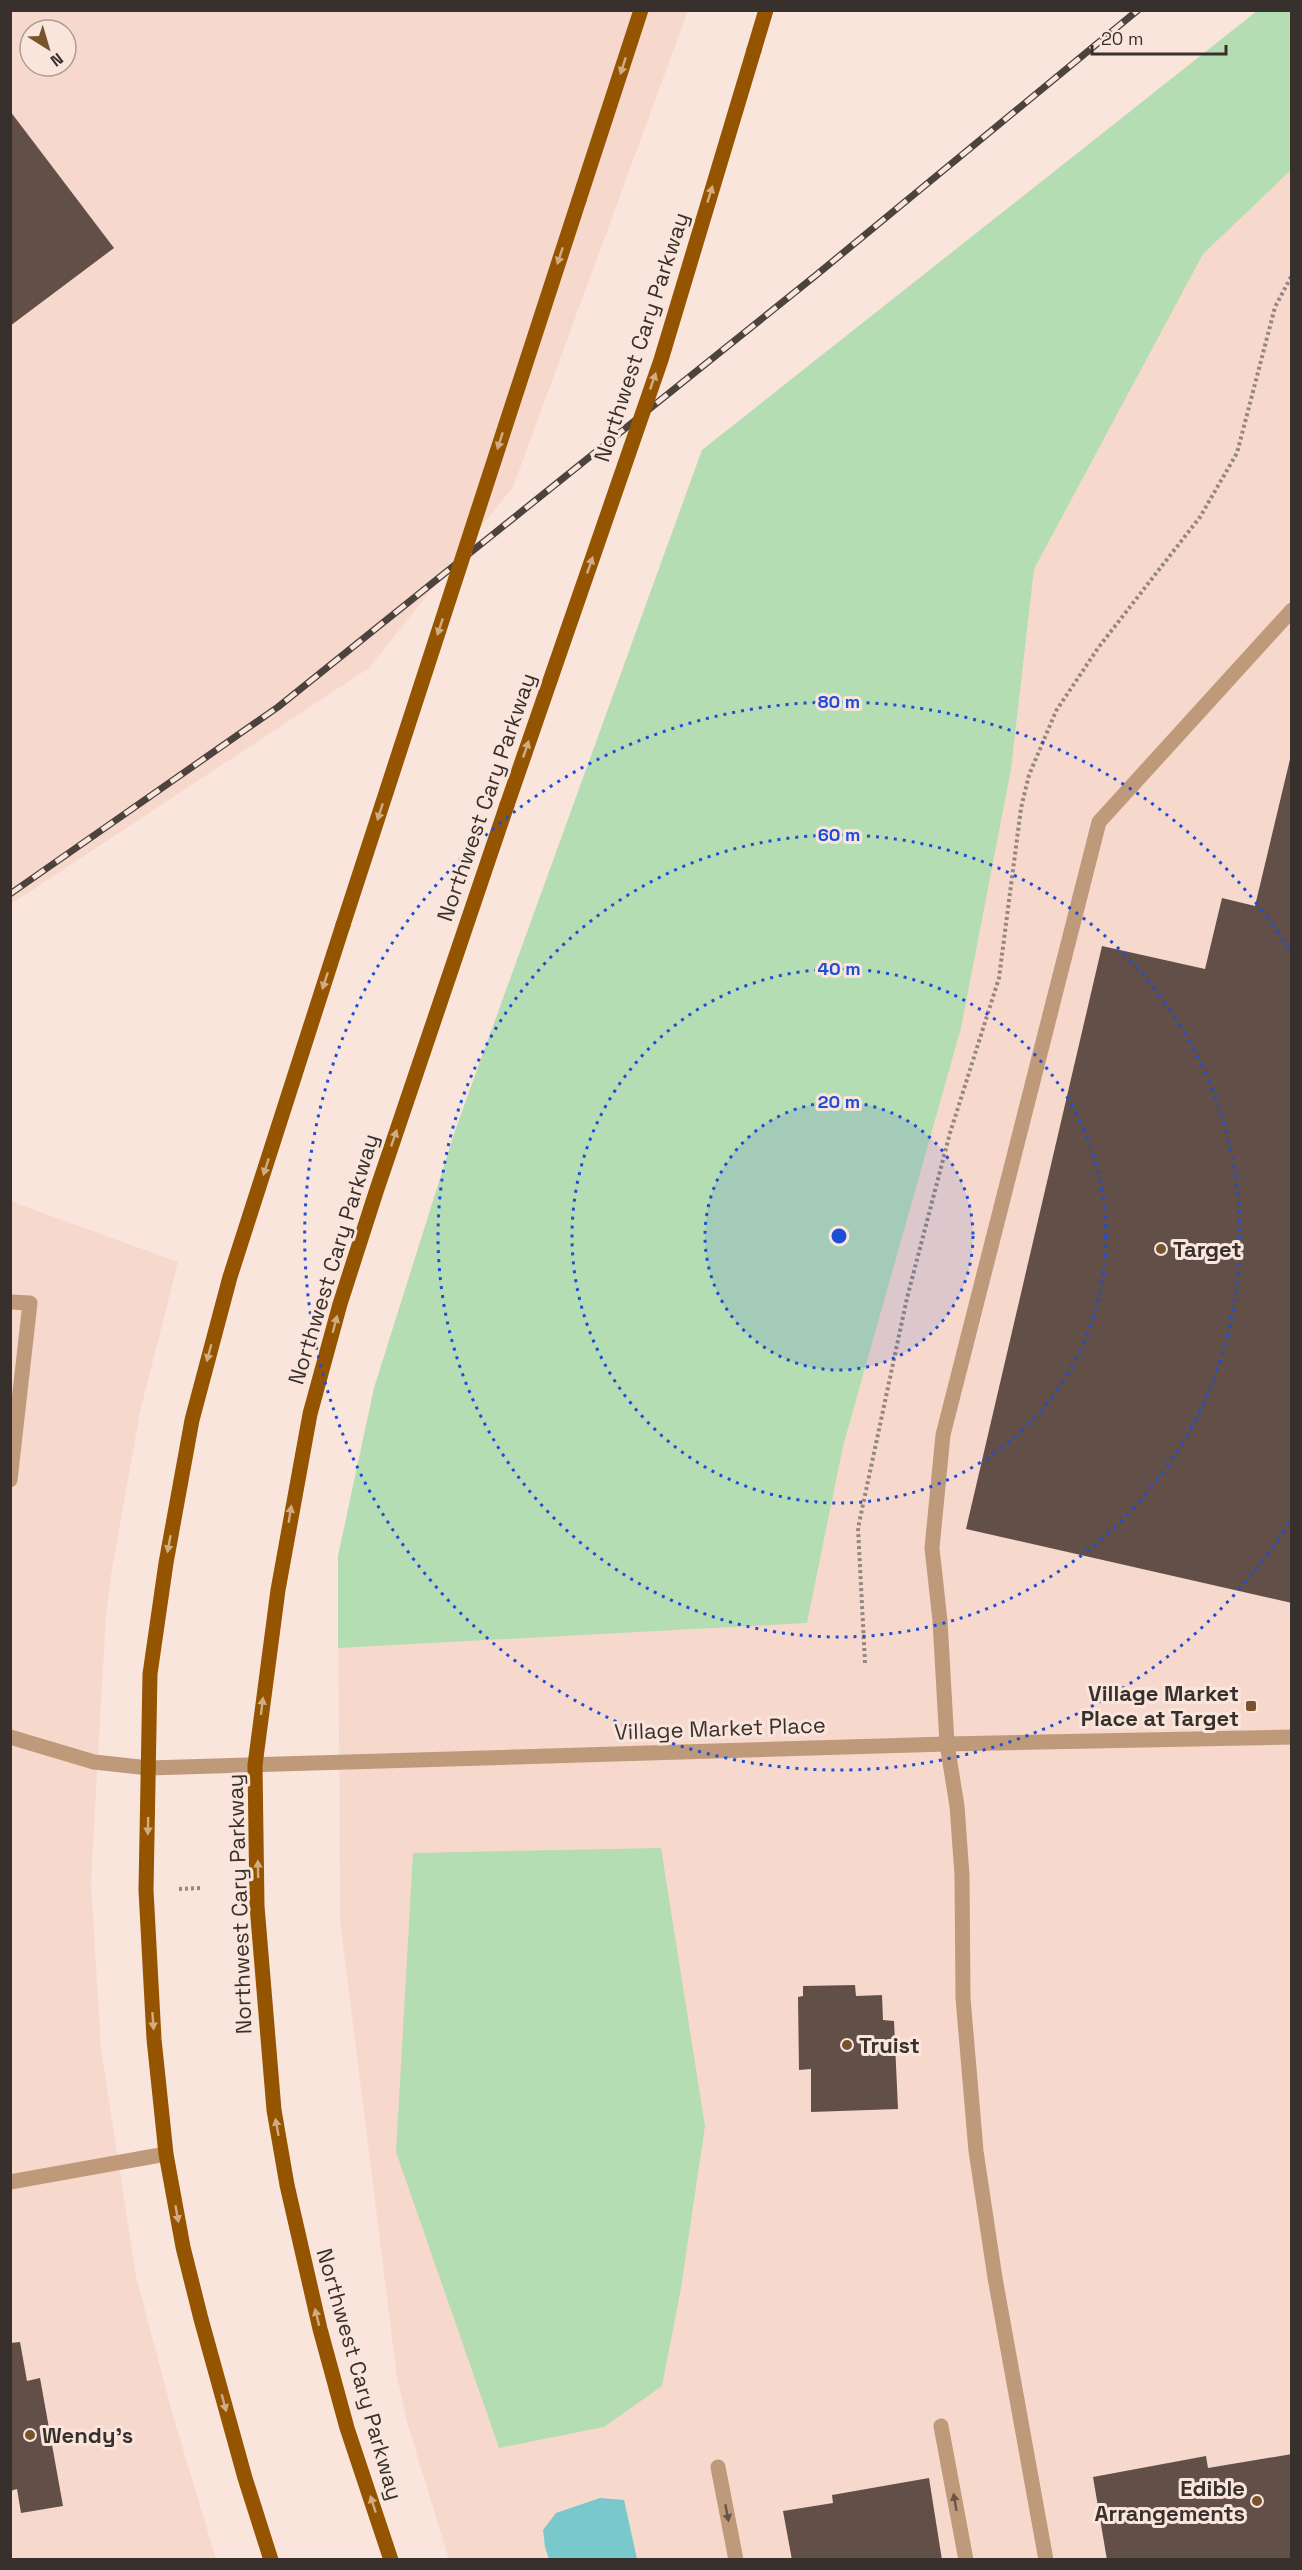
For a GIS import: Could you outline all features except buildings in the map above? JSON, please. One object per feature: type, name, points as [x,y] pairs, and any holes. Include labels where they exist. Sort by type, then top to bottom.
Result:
[{"type":"main road","points":[[271,2559],[245,2478],[201,2319],[183,2247],[166,2154],[154,2039],[146,1890],[150,1674],[166,1563],[192,1420],[230,1277],[641,10]]},
{"type":"main road","name":"Northwest Cary Parkway","points":[[391,2559],[347,2428],[320,2329],[277,2131],[264,2015],[258,1917],[255,1765],[282,1566],[310,1414],[340,1304],[507,805],[661,360],[766,10]]},
{"type":"street","points":[[1046,2559],[995,2278],[976,2151],[963,1998],[962,1875],[957,1806],[947,1744],[940,1620],[932,1548],[943,1435],[1099,822],[1292,610]]},
{"type":"street","points":[[10,1302],[30,1303],[10,1480]]},
{"type":"street","name":"Village Market Place","points":[[10,1737],[94,1762],[149,1768],[947,1744],[1292,1737]]},
{"type":"street","points":[[10,2182],[166,2154]]},
{"type":"street","points":[[940,2426],[966,2559]]},
{"type":"street","points":[[718,2467],[736,2559]]},
{"type":"path","points":[[865,1663],[858,1528],[907,1298],[950,1132],[999,978],[1021,808],[1029,775],[1056,711],[1098,648],[1200,517],[1237,453],[1275,307],[1292,275]]},
{"type":"path","points":[[179,1889],[200,1888]]},
{"type":"shaded area","points":[[11,11],[688,11],[513,487],[369,668],[11,904]]},
{"type":"shaded area","points":[[1257,11],[1291,11],[1291,2559],[449,2560],[408,2425],[397,2378],[340,1921],[338,1556],[374,1388],[456,1128],[702,450]]},
{"type":"shaded area","points":[[10,1201],[178,1262],[140,1412],[111,1575],[106,1615],[91,1882],[101,2049],[136,2276],[173,2416],[216,2559],[11,2559]]},
{"type":"green space","points":[[1257,11],[1291,11],[1291,170],[1203,254],[1034,569],[1011,769],[961,1028],[843,1446],[807,1623],[338,1648],[338,1556],[374,1388],[456,1128],[702,450]]},
{"type":"green space","points":[[661,1848],[705,2126],[681,2288],[662,2386],[604,2427],[499,2448],[396,2152],[413,1853]]},
{"type":"water","points":[[600,2498],[624,2500],[637,2559],[549,2559],[543,2530],[556,2513]]},
{"type":"railway","points":[[10,894],[278,707],[815,276],[1138,10]]},
{"type":"place","name":"Target","points":[[1161,1249]]},
{"type":"place","name":"Village Market Place at Target","points":[[1251,1706]]},
{"type":"place","name":"Truist","points":[[847,2045]]},
{"type":"place","name":"Wendy's","points":[[30,2435]]},
{"type":"place","name":"Edible Arrangements","points":[[1257,2501]]}]
